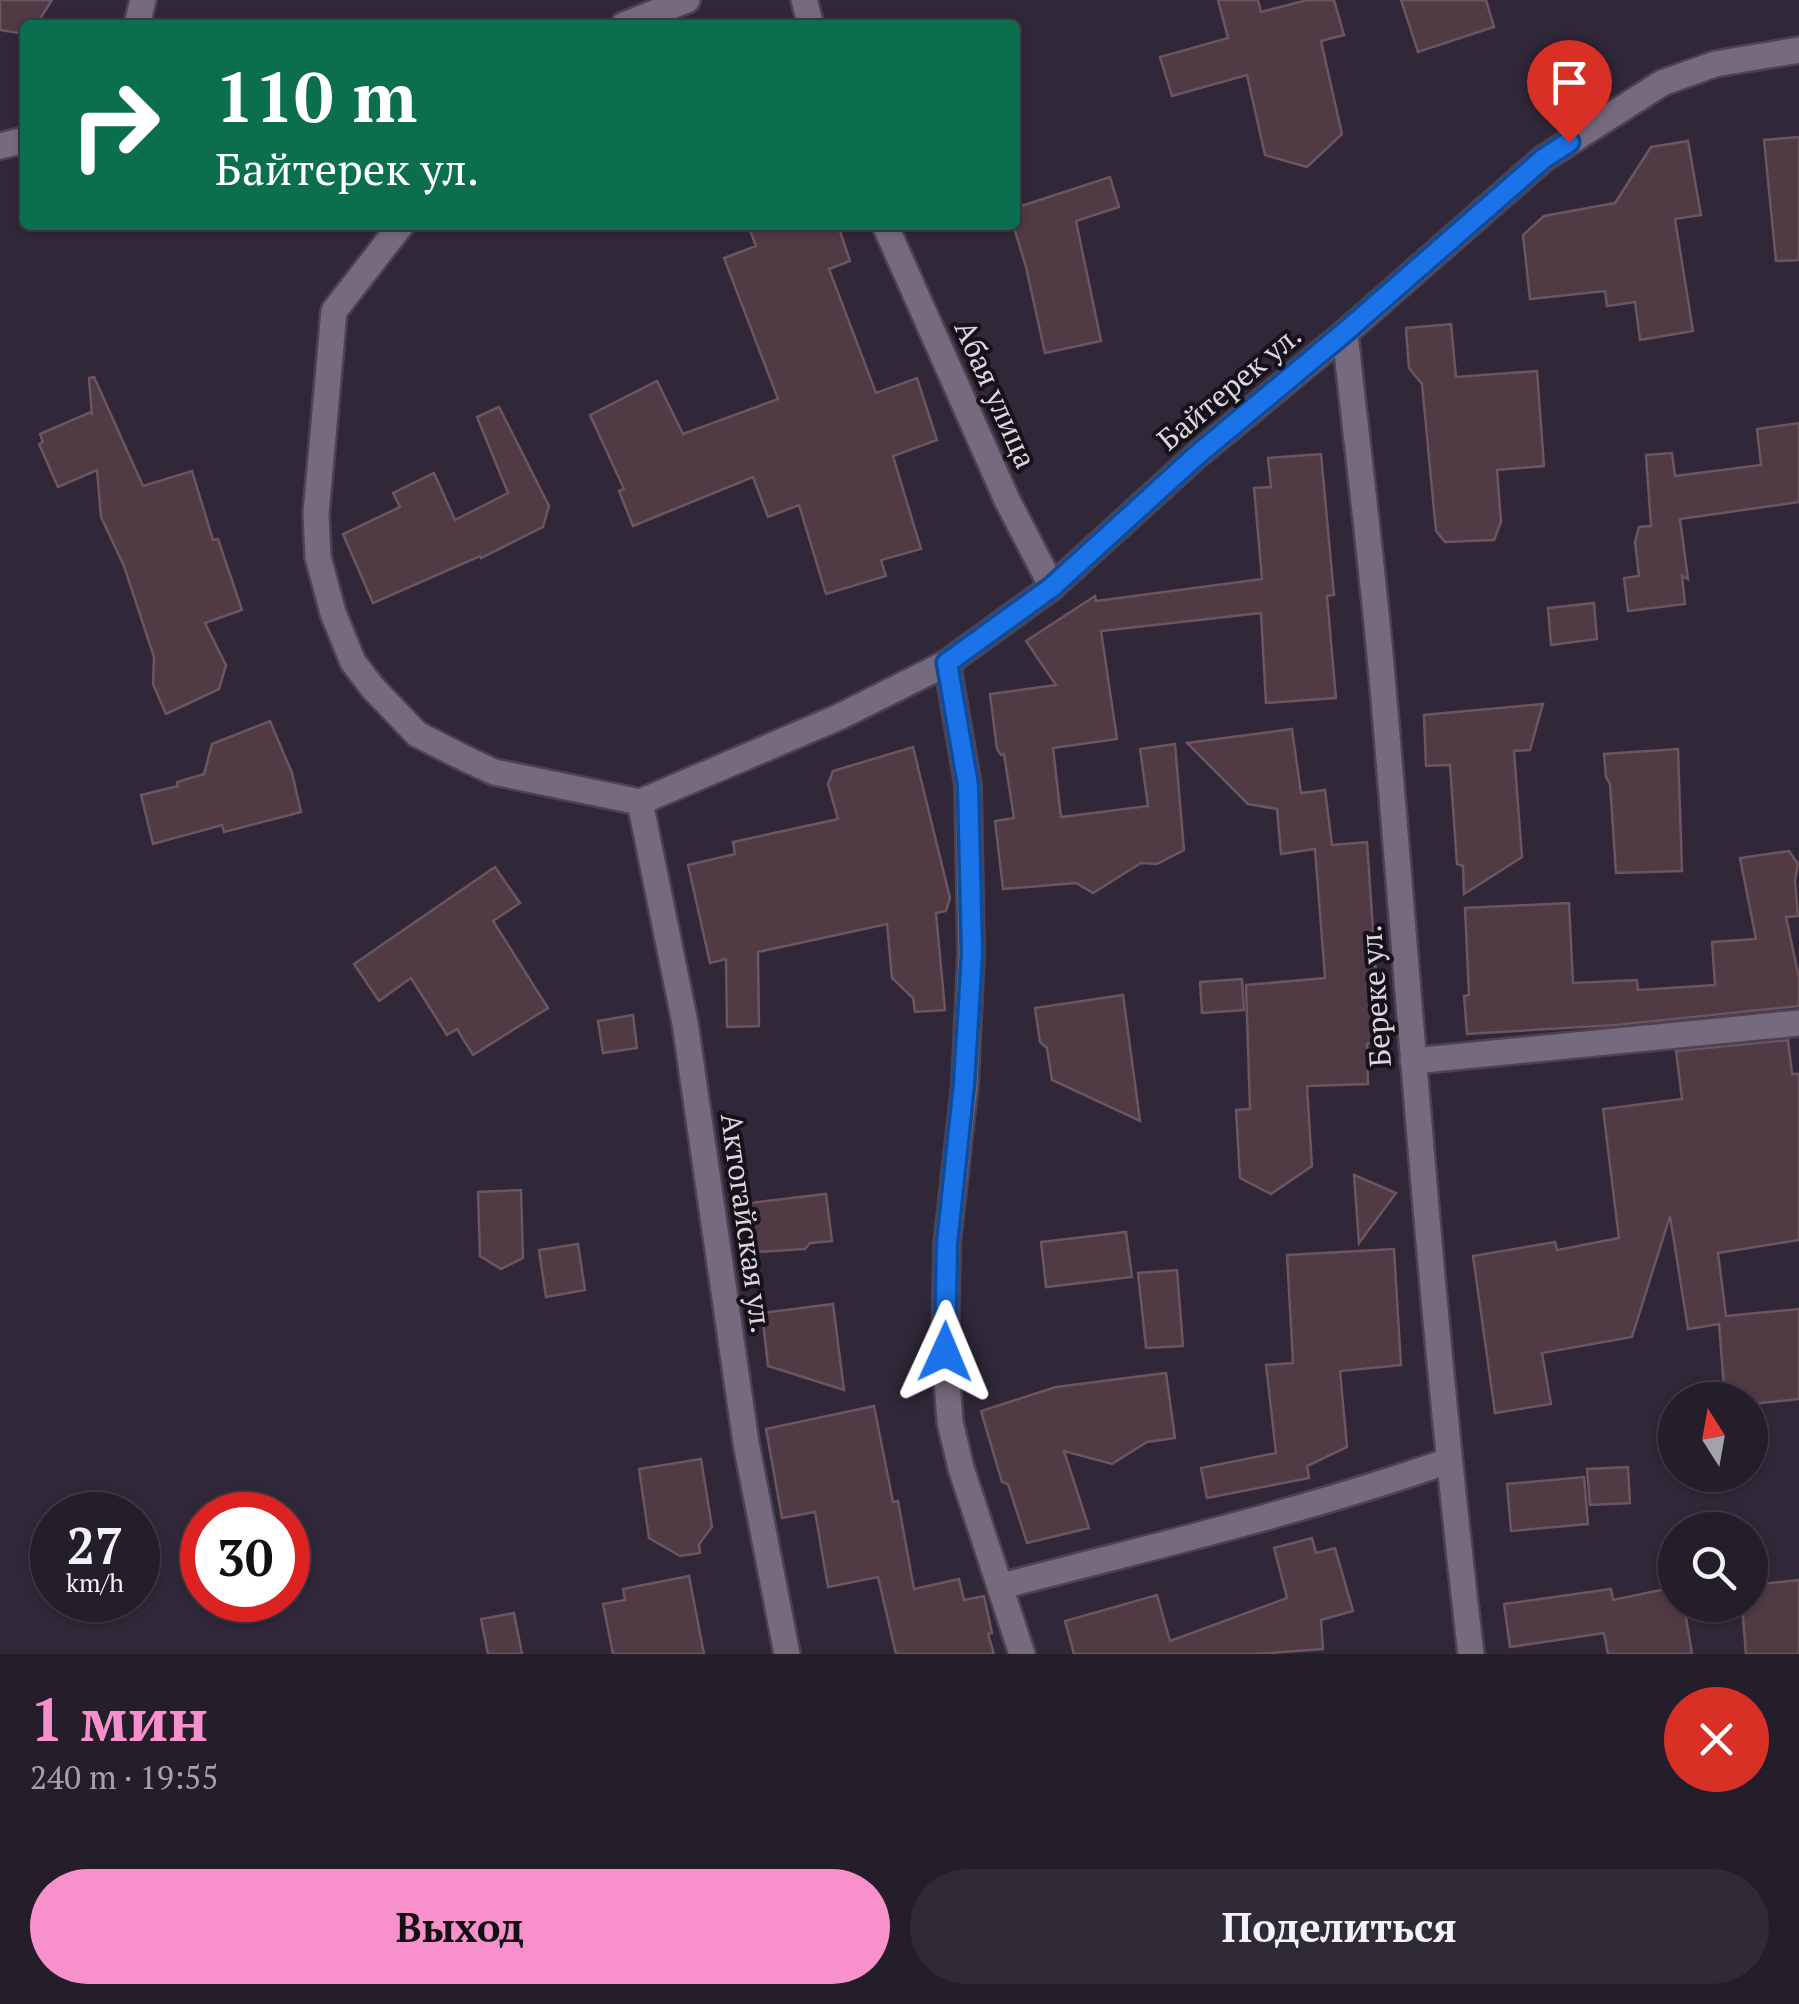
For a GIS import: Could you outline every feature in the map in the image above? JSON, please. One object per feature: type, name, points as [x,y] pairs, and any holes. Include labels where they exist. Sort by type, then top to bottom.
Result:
[{"type":"street","points":[[637,20],[688,0]]},
{"type":"street","name":"Байтерек ул.","points":[[640,802],[839,717],[947,663],[1052,587],[1196,456],[1543,159],[1662,83],[1715,64],[1799,50]]},
{"type":"street","points":[[397,230],[334,312],[316,514],[318,558],[333,613],[353,662],[372,688],[417,734],[458,755],[494,772],[640,802]]},
{"type":"street","name":"Абая улица","points":[[887,230],[1007,500],[1052,587]]},
{"type":"street","name":"Береке ул.","points":[[1345,332],[1384,695],[1448,1461],[1471,1654]]},
{"type":"street","points":[[947,663],[968,785],[972,954],[964,1084],[947,1244],[946,1369],[950,1422],[1022,1654]]},
{"type":"street","name":"Актогайская ул.","points":[[640,802],[685,1023],[746,1443],[786,1654]]},
{"type":"street","points":[[1413,1061],[1799,1022]]},
{"type":"street","points":[[1002,1586],[1264,1518],[1448,1461]]},
{"type":"building","points":[[0,0],[52,0],[39,20],[20,20],[20,33],[0,30]]},
{"type":"building","points":[[1218,0],[1258,0],[1261,12],[1307,0],[1334,0],[1344,35],[1321,41],[1342,134],[1307,167],[1265,155],[1247,75],[1172,96],[1160,57],[1228,38]]},
{"type":"building","points":[[1401,0],[1486,0],[1494,27],[1418,52]]},
{"type":"building","points":[[1799,137],[1799,260],[1776,261],[1764,140]]},
{"type":"building","points":[[1688,141],[1701,215],[1675,219],[1693,331],[1640,340],[1635,302],[1607,306],[1605,291],[1530,299],[1523,235],[1544,216],[1615,203],[1651,147]]},
{"type":"building","points":[[1110,177],[1119,207],[1076,221],[1101,341],[1045,353],[1015,231],[1020,230],[1020,206]]},
{"type":"building","points":[[750,230],[840,230],[850,261],[829,269],[876,393],[917,378],[937,440],[893,456],[921,549],[881,560],[886,576],[826,594],[799,505],[768,517],[753,477],[633,526],[619,491],[624,489],[590,415],[657,381],[683,434],[778,399],[724,258],[756,246]]},
{"type":"building","points":[[1451,324],[1456,377],[1537,371],[1544,466],[1497,470],[1501,522],[1494,540],[1445,542],[1436,531],[1422,384],[1409,368],[1406,328]]},
{"type":"building","points":[[94,377],[143,486],[192,471],[213,540],[218,539],[242,610],[205,623],[226,665],[219,689],[166,714],[153,684],[154,657],[124,566],[101,517],[97,470],[58,487],[39,444],[43,442],[40,434],[91,412],[92,415],[89,378]]},
{"type":"building","points":[[499,407],[549,506],[543,527],[373,603],[343,534],[400,507],[393,493],[434,473],[455,520],[508,493],[477,417]]},
{"type":"building","points":[[1799,423],[1799,502],[1680,519],[1688,579],[1682,576],[1685,604],[1628,611],[1624,578],[1639,576],[1635,542],[1639,527],[1651,526],[1646,455],[1672,453],[1675,476],[1761,465],[1757,429]]},
{"type":"building","points":[[1321,454],[1334,595],[1327,596],[1336,698],[1266,703],[1261,613],[1101,631],[1117,739],[1053,748],[1061,817],[1148,806],[1140,749],[1175,744],[1184,850],[1157,864],[1141,863],[1093,893],[1076,883],[1003,889],[995,821],[1014,818],[1004,754],[997,749],[990,694],[1056,685],[1026,641],[1095,596],[1096,601],[1262,579],[1254,488],[1271,487],[1268,458]]},
{"type":"building","points":[[1594,603],[1597,639],[1551,645],[1548,608]]},
{"type":"building","points":[[1543,704],[1530,750],[1514,751],[1522,857],[1464,894],[1463,866],[1457,864],[1450,765],[1426,766],[1424,715]]},
{"type":"building","points":[[270,721],[292,773],[301,812],[224,832],[222,825],[153,844],[141,795],[178,786],[177,782],[204,774],[212,744]]},
{"type":"building","points":[[1292,729],[1301,793],[1325,790],[1332,845],[1367,842],[1376,974],[1382,973],[1387,1037],[1367,1044],[1368,1084],[1307,1086],[1312,1166],[1271,1194],[1240,1178],[1236,1110],[1250,1109],[1246,985],[1325,978],[1315,849],[1281,854],[1277,809],[1248,804],[1187,743]]},
{"type":"building","points":[[913,747],[950,898],[946,911],[936,913],[945,1010],[915,1012],[913,998],[892,978],[887,924],[758,952],[759,1026],[727,1027],[726,959],[710,963],[688,865],[735,854],[733,842],[838,819],[828,784],[833,771]]},
{"type":"building","points":[[1678,749],[1682,871],[1616,873],[1604,754]]},
{"type":"building","points":[[1789,851],[1798,864],[1798,916],[1786,917],[1799,978],[1799,1006],[1616,1025],[1467,1034],[1465,908],[1569,903],[1573,983],[1637,980],[1638,990],[1715,985],[1712,942],[1756,939],[1740,858]]},
{"type":"building","points":[[495,867],[520,903],[493,921],[548,1008],[473,1055],[457,1029],[447,1035],[411,978],[379,1001],[354,964]]},
{"type":"building","points":[[1242,979],[1244,1010],[1202,1013],[1200,982]]},
{"type":"building","points":[[1123,995],[1140,1121],[1052,1080],[1035,1008]]},
{"type":"building","points":[[633,1015],[637,1048],[603,1053],[598,1021]]},
{"type":"building","points":[[1788,1040],[1792,1074],[1799,1074],[1799,1240],[1718,1253],[1726,1316],[1799,1309],[1799,1399],[1768,1402],[1768,1382],[1724,1382],[1719,1324],[1688,1329],[1670,1216],[1632,1337],[1542,1353],[1551,1404],[1495,1413],[1473,1256],[1555,1242],[1557,1250],[1619,1238],[1603,1109],[1682,1099],[1676,1051]]},
{"type":"building","points":[[1354,1175],[1396,1193],[1359,1243]]},
{"type":"building","points":[[521,1190],[523,1258],[501,1269],[480,1256],[478,1192]]},
{"type":"building","points":[[826,1194],[832,1241],[810,1243],[805,1249],[756,1252],[750,1203]]},
{"type":"building","points":[[1126,1232],[1132,1277],[1046,1287],[1041,1242]]},
{"type":"building","points":[[578,1244],[585,1290],[546,1297],[539,1250]]},
{"type":"building","points":[[1394,1249],[1401,1365],[1340,1371],[1347,1447],[1307,1466],[1309,1478],[1207,1498],[1201,1468],[1276,1453],[1266,1365],[1293,1363],[1287,1255]]},
{"type":"building","points":[[1177,1270],[1183,1346],[1146,1348],[1138,1273]]},
{"type":"building","points":[[833,1304],[844,1390],[768,1366],[762,1313]]},
{"type":"building","points":[[1166,1373],[1175,1438],[1147,1442],[1112,1464],[1064,1451],[1089,1528],[1027,1543],[1008,1484],[1002,1482],[981,1411],[1056,1387]]},
{"type":"building","points":[[874,1406],[893,1502],[898,1501],[914,1589],[959,1579],[964,1600],[984,1596],[994,1654],[896,1654],[878,1577],[828,1587],[815,1512],[782,1518],[766,1429]]},
{"type":"building","points":[[701,1459],[712,1527],[699,1544],[700,1553],[680,1556],[649,1538],[639,1469]]},
{"type":"building","points":[[1628,1467],[1630,1503],[1590,1505],[1587,1469]]},
{"type":"building","points":[[1584,1477],[1588,1524],[1511,1531],[1507,1484]]},
{"type":"building","points":[[1312,1538],[1316,1553],[1335,1548],[1353,1611],[1321,1620],[1323,1649],[1256,1654],[1074,1654],[1065,1621],[1157,1595],[1170,1641],[1287,1598],[1274,1548]]},
{"type":"building","points":[[689,1576],[704,1654],[613,1654],[603,1604],[625,1600],[623,1589]]},
{"type":"building","points":[[1799,1580],[1799,1654],[1746,1654],[1743,1622],[1768,1622],[1768,1583]]},
{"type":"building","points":[[1611,1589],[1613,1600],[1658,1591],[1658,1622],[1687,1622],[1692,1654],[1608,1654],[1604,1633],[1510,1647],[1504,1604]]},
{"type":"building","points":[[514,1613],[522,1654],[488,1654],[481,1619]]},
{"type":"route","points":[[945,1352],[947,1244],[964,1084],[972,954],[968,785],[947,663],[1052,587],[1196,456],[1543,159],[1569,142]]}]
